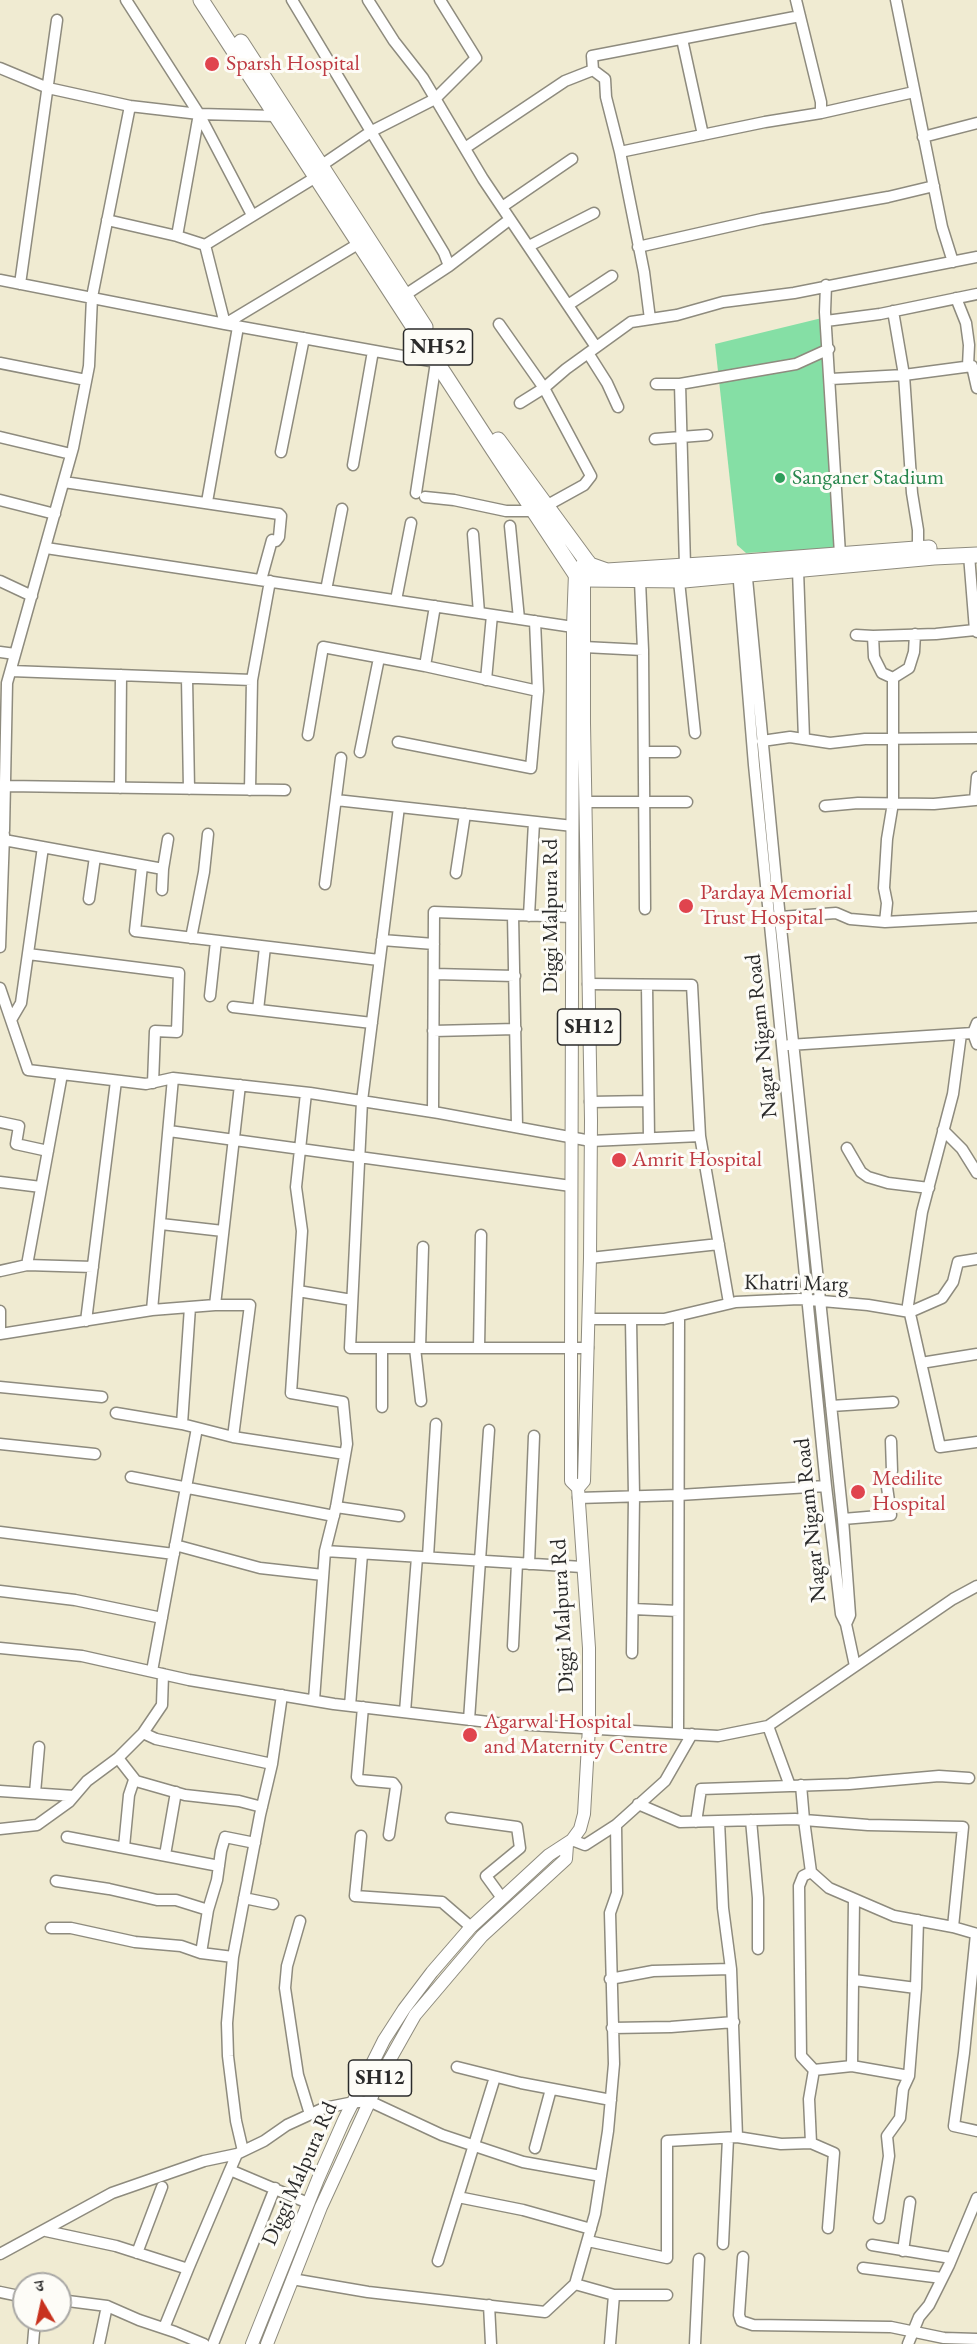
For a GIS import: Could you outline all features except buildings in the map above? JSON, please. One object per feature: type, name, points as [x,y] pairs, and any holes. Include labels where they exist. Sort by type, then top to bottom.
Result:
[{"type":"highway","name":"NH52","points":[[201,0],[276,116],[319,171]]},
{"type":"highway","name":"NH52","points":[[212,0],[440,359],[540,509],[580,576]]},
{"type":"highway","name":"NH52","points":[[364,240],[405,295],[440,359]]},
{"type":"highway","name":"NH52","points":[[540,509],[588,562]]},
{"type":"highway","points":[[580,576],[640,581],[679,581],[840,554],[918,548],[974,552]]},
{"type":"highway","points":[[588,562],[607,571],[685,566],[798,570],[974,552]]},
{"type":"main road","name":"Diggi Malpura Rd","points":[[267,2344],[317,2217],[369,2101],[415,2015],[482,1936],[566,1858],[570,1842],[580,1829],[584,1814],[589,1727],[589,1647],[578,1493],[571,1481],[571,1137],[573,627],[580,576],[588,562]]},
{"type":"main road","name":"Diggi Malpura Rd","points":[[578,1493],[584,1482],[591,1141],[584,648],[580,576]]},
{"type":"main road","name":"Diggi Malpura Rd","points":[[252,2344],[308,2203],[384,2040],[432,1972],[471,1927],[557,1849],[570,1842]]},
{"type":"street","points":[[126,0],[199,114],[252,215]]},
{"type":"street","points":[[292,0],[444,253],[448,266]]},
{"type":"street","points":[[368,0],[394,41],[423,78],[509,220],[568,304],[618,407]]},
{"type":"street","points":[[206,245],[319,171],[372,131],[435,99],[476,58],[440,0]]},
{"type":"street","points":[[796,0],[821,102],[821,113]]},
{"type":"street","points":[[896,0],[942,227],[953,262]]},
{"type":"street","points":[[650,319],[620,152],[606,97],[605,79],[593,70],[592,56],[800,16]]},
{"type":"street","points":[[20,284],[57,20]]},
{"type":"street","points":[[682,39],[703,135]]},
{"type":"street","points":[[0,68],[48,87],[130,106],[199,114],[276,116]]},
{"type":"street","points":[[465,148],[565,81],[593,70]]},
{"type":"street","points":[[620,152],[765,122],[821,113],[914,92]]},
{"type":"street","points":[[0,947],[7,682],[71,454],[89,366],[92,297],[130,106]]},
{"type":"street","points":[[177,236],[199,114]]},
{"type":"street","points":[[923,137],[977,123]]},
{"type":"street","points":[[502,207],[572,159]]},
{"type":"street","points":[[638,247],[762,219],[888,197],[934,186]]},
{"type":"street","points":[[529,246],[594,213]]},
{"type":"street","points":[[107,220],[206,245]]},
{"type":"street","points":[[405,295],[509,220]]},
{"type":"street","points":[[225,324],[364,240]]},
{"type":"street","points":[[206,245],[225,324]]},
{"type":"street","points":[[520,403],[544,388],[632,322],[677,315],[723,302],[794,293],[977,257]]},
{"type":"street","points":[[568,304],[612,276]]},
{"type":"street","points":[[0,280],[238,327],[373,351],[440,359],[421,495],[506,512],[540,509],[584,485],[591,476],[544,388],[500,324]]},
{"type":"street","points":[[826,285],[826,321],[840,554]]},
{"type":"street","points":[[826,321],[893,311],[977,294]]},
{"type":"street","points":[[956,298],[966,323],[969,345],[968,366]]},
{"type":"street","points":[[893,311],[904,375],[918,548]]},
{"type":"street","points":[[207,502],[238,327]]},
{"type":"street","points":[[281,452],[304,338]]},
{"type":"street","points":[[656,384],[680,384],[796,364],[829,349]]},
{"type":"street","points":[[353,465],[373,351]]},
{"type":"street","points":[[0,363],[86,380]]},
{"type":"street","points":[[831,379],[904,375],[972,366],[977,388]]},
{"type":"street","points":[[680,384],[685,566]]},
{"type":"street","points":[[655,439],[707,435]]},
{"type":"street","points":[[0,437],[71,454]]},
{"type":"street","points":[[64,482],[207,502],[281,516],[279,537],[276,541],[267,539],[265,581],[252,680],[250,790]]},
{"type":"street","points":[[0,500],[55,514]]},
{"type":"street","points":[[326,590],[342,508]]},
{"type":"street","points":[[396,600],[411,524]]},
{"type":"street","points":[[510,526],[519,619]]},
{"type":"street","points":[[473,534],[479,613]]},
{"type":"street","points":[[46,548],[573,627]]},
{"type":"street","points":[[856,635],[976,631],[974,552]]},
{"type":"street","name":"Nagar Nigam Road","points":[[742,569],[780,917],[807,1301],[841,1614],[846,1624]]},
{"type":"street","name":"Nagar Nigam Road","points":[[742,569],[754,765],[843,1519],[850,1615],[846,1624]]},
{"type":"street","points":[[798,570],[804,739]]},
{"type":"street","points":[[0,581],[32,596]]},
{"type":"street","points":[[640,581],[645,752],[645,909]]},
{"type":"street","points":[[679,581],[695,733]]},
{"type":"street","points":[[425,666],[435,606]]},
{"type":"street","points":[[486,680],[492,615]]},
{"type":"street","points":[[398,742],[531,768],[538,691],[535,621]]},
{"type":"street","points":[[893,678],[909,668],[914,652],[915,634]]},
{"type":"street","points":[[873,636],[874,657],[882,673],[893,678]]},
{"type":"street","points":[[308,735],[323,647],[425,666],[538,691]]},
{"type":"street","points":[[584,648],[643,650]]},
{"type":"street","points":[[0,652],[15,654]]},
{"type":"street","points":[[360,752],[379,658]]},
{"type":"street","points":[[10,671],[252,680]]},
{"type":"street","points":[[120,788],[121,675]]},
{"type":"street","points":[[187,678],[189,789]]},
{"type":"street","points":[[885,922],[887,903],[885,878],[893,803],[893,678]]},
{"type":"street","points":[[762,741],[790,737],[830,743],[893,738],[977,738]]},
{"type":"street","points":[[645,752],[675,752]]},
{"type":"street","points":[[325,884],[341,758]]},
{"type":"street","points":[[825,806],[858,803],[934,804],[975,800],[977,777]]},
{"type":"street","points":[[6,786],[285,790]]},
{"type":"street","points":[[336,800],[573,826]]},
{"type":"street","points":[[585,802],[687,802]]},
{"type":"street","points":[[399,807],[362,1101],[350,1348],[588,1348]]},
{"type":"street","points":[[456,873],[465,814]]},
{"type":"street","points":[[529,916],[534,822]]},
{"type":"street","points":[[191,938],[204,872],[208,834]]},
{"type":"street","points":[[3,836],[44,847],[164,869]]},
{"type":"street","points":[[162,890],[168,839]]},
{"type":"street","points":[[6,1015],[21,1003],[44,847]]},
{"type":"street","points":[[89,899],[95,857]]},
{"type":"street","points":[[142,866],[135,931],[379,960]]},
{"type":"street","points":[[433,1112],[434,912],[572,917]]},
{"type":"street","points":[[780,917],[836,913],[850,920],[885,922],[977,917]]},
{"type":"street","points":[[513,915],[517,1126]]},
{"type":"street","points":[[210,996],[216,940]]},
{"type":"street","points":[[382,940],[434,944]]},
{"type":"street","points":[[258,1010],[265,946]]},
{"type":"street","points":[[28,954],[179,973],[177,1032],[155,1031],[153,1083]]},
{"type":"street","points":[[434,974],[514,976]]},
{"type":"street","points":[[588,984],[692,985],[700,1136],[729,1304]]},
{"type":"street","points":[[647,984],[649,1138]]},
{"type":"street","points":[[0,988],[6,1015],[28,1070],[146,1084],[174,1078],[306,1092],[517,1126],[591,1141],[700,1136]]},
{"type":"street","points":[[233,1007],[372,1023]]},
{"type":"street","points":[[433,1031],[516,1029]]},
{"type":"street","points":[[788,1045],[970,1030]]},
{"type":"street","points":[[970,1030],[977,1044]]},
{"type":"street","points":[[970,1030],[921,1223],[908,1305],[940,1447],[977,1442]]},
{"type":"street","points":[[27,1265],[62,1074]]},
{"type":"street","points":[[152,1310],[174,1078]]},
{"type":"street","points":[[86,1321],[116,1081]]},
{"type":"street","points":[[215,1305],[240,1085]]},
{"type":"street","points":[[306,1092],[296,1187],[302,1231],[291,1393],[344,1402],[347,1444],[325,1551],[314,1700]]},
{"type":"street","points":[[590,1102],[648,1101]]},
{"type":"street","points":[[0,1122],[19,1126],[16,1144],[48,1151]]},
{"type":"street","points":[[943,1130],[962,1149],[977,1173]]},
{"type":"street","points":[[169,1131],[571,1186]]},
{"type":"street","points":[[847,1148],[861,1172],[868,1177],[888,1183],[929,1188]]},
{"type":"street","points":[[0,1182],[41,1187]]},
{"type":"street","points":[[161,1224],[223,1231]]},
{"type":"street","points":[[479,1348],[482,1235]]},
{"type":"street","points":[[590,1258],[719,1245]]},
{"type":"street","points":[[421,1401],[417,1348],[423,1247]]},
{"type":"street","points":[[910,1312],[942,1298],[953,1282],[958,1262],[977,1258]]},
{"type":"street","points":[[0,1271],[27,1265],[93,1267]]},
{"type":"street","points":[[298,1291],[352,1300]]},
{"type":"street","name":"Khatri Marg","points":[[589,1319],[664,1319],[729,1304],[788,1299],[868,1305],[910,1312]]},
{"type":"street","points":[[0,1317],[0,1334],[152,1310],[250,1305],[233,1437]]},
{"type":"street","points":[[182,1424],[190,1307]]},
{"type":"street","points":[[678,1734],[679,1316]]},
{"type":"street","points":[[631,1320],[634,1496],[633,1653]]},
{"type":"street","points":[[381,1348],[382,1407]]},
{"type":"street","points":[[921,1363],[977,1354]]},
{"type":"street","points":[[0,1387],[102,1397]]},
{"type":"street","points":[[831,1406],[892,1402]]},
{"type":"street","points":[[116,1413],[182,1424],[233,1437],[345,1454]]},
{"type":"street","points":[[405,1712],[436,1424]]},
{"type":"street","points":[[0,1829],[37,1825],[74,1796],[87,1781],[118,1758],[143,1733],[162,1706],[158,1673],[162,1618],[196,1428]]},
{"type":"street","points":[[469,1720],[489,1430]]},
{"type":"street","points":[[529,1564],[534,1436]]},
{"type":"street","points":[[843,1519],[891,1515],[886,1480],[892,1471],[891,1441]]},
{"type":"street","points":[[0,1444],[95,1454]]},
{"type":"street","points":[[131,1477],[335,1511],[399,1516]]},
{"type":"street","points":[[578,1493],[634,1496],[679,1495],[826,1486]]},
{"type":"street","points":[[0,1532],[174,1550],[260,1568],[323,1575]]},
{"type":"street","points":[[325,1551],[582,1568]]},
{"type":"street","points":[[350,1706],[362,1554]]},
{"type":"street","points":[[513,1646],[517,1563]]},
{"type":"street","points":[[0,1647],[82,1656],[158,1673],[350,1706],[469,1720],[718,1736],[768,1726],[953,1599],[977,1586]]},
{"type":"street","points":[[0,1591],[75,1600],[162,1618]]},
{"type":"street","points":[[633,1609],[678,1611]]},
{"type":"street","points":[[846,1624],[855,1666]]},
{"type":"street","points":[[164,2328],[230,2170],[240,2152],[228,2056],[227,2022],[233,1957],[272,1764],[282,1695]]},
{"type":"street","points":[[363,1707],[357,1777],[359,1780],[393,1783],[396,1787],[390,1835]]},
{"type":"street","points":[[768,1726],[789,1786]]},
{"type":"street","points":[[143,1733],[156,1739],[272,1764]]},
{"type":"street","points":[[570,1842],[585,1845],[616,1824],[665,1780],[692,1734]]},
{"type":"street","points":[[35,1793],[39,1747]]},
{"type":"street","points":[[118,1758],[135,1780],[185,1795],[262,1806]]},
{"type":"street","points":[[696,1822],[701,1788],[849,1784],[939,1776],[969,1778]]},
{"type":"street","points":[[124,1847],[129,1795],[135,1780]]},
{"type":"street","points":[[801,1785],[811,1872],[829,1888],[894,1916],[953,1927],[976,1934],[954,2126],[977,2131]]},
{"type":"street","points":[[0,1791],[74,1796]]},
{"type":"street","points":[[165,1855],[176,1792]]},
{"type":"street","points":[[638,1804],[680,1822],[804,1820],[868,1825],[963,1827],[953,1927]]},
{"type":"street","points":[[451,1818],[517,1827],[520,1848],[486,1876],[502,1898]]},
{"type":"street","points":[[751,1820],[758,1898],[758,1949]]},
{"type":"street","points":[[719,1821],[723,1908],[731,1969],[734,2022],[733,2137],[723,2244]]},
{"type":"street","points":[[291,2279],[368,2292],[545,2312],[575,2284],[591,2229],[611,2100],[614,2064],[610,1913],[617,1893],[616,1824]]},
{"type":"street","points":[[361,1836],[355,1896],[442,1902],[471,1927]]},
{"type":"street","points":[[67,1837],[219,1866]]},
{"type":"street","points":[[201,1953],[208,1910],[217,1880],[225,1837],[255,1843]]},
{"type":"street","points":[[811,1872],[803,1876],[799,1886],[800,2011],[801,2056],[814,2070]]},
{"type":"street","points":[[57,1881],[99,1887],[157,1900],[176,1900],[208,1910]]},
{"type":"street","points":[[244,1898],[273,1904]]},
{"type":"street","points":[[852,2066],[854,1899]]},
{"type":"street","points":[[879,2218],[889,2156],[887,2136],[900,2118],[903,2089],[909,2076],[916,1988],[918,1920]]},
{"type":"street","points":[[300,1921],[287,1966],[285,1988],[298,2075],[310,2114]]},
{"type":"street","points":[[51,1928],[71,1929],[135,1942],[181,1946],[201,1953],[233,1957]]},
{"type":"street","points":[[610,1979],[653,1971],[731,1969]]},
{"type":"street","points":[[854,1980],[916,1988]]},
{"type":"street","points":[[612,2028],[734,2022]]},
{"type":"street","points":[[814,2070],[852,2066],[909,2076]]},
{"type":"street","points":[[457,2067],[551,2089],[611,2100]]},
{"type":"street","points":[[811,2143],[809,2099],[814,2070]]},
{"type":"street","points":[[438,2261],[495,2077]]},
{"type":"street","points":[[535,2148],[551,2089]]},
{"type":"street","points":[[0,2254],[46,2231],[112,2193],[204,2161],[240,2152],[264,2141],[287,2125],[324,2108],[369,2101],[409,2121],[523,2162],[601,2176]]},
{"type":"street","points":[[588,2241],[667,2258],[667,2141],[733,2137],[781,2144],[811,2143],[834,2152],[828,2228]]},
{"type":"street","points":[[230,2170],[308,2203]]},
{"type":"street","points":[[137,2253],[162,2187]]},
{"type":"street","points":[[213,2344],[275,2188]]},
{"type":"street","points":[[459,2197],[523,2210],[591,2229]]},
{"type":"street","points":[[908,2344],[942,2278],[977,2198]]},
{"type":"street","points":[[903,2251],[910,2202]]},
{"type":"street","points":[[46,2231],[116,2246],[188,2269]]},
{"type":"street","points":[[872,2246],[951,2258]]},
{"type":"street","points":[[743,2257],[739,2314],[741,2321],[753,2325],[891,2327],[944,2338],[977,2339]]},
{"type":"street","points":[[695,2344],[699,2259]]},
{"type":"street","points":[[863,2268],[942,2278]]},
{"type":"street","points":[[575,2284],[614,2295],[667,2295]]},
{"type":"street","points":[[610,2344],[614,2295]]},
{"type":"street","points":[[72,2302],[107,2307],[204,2344]]},
{"type":"street","points":[[489,2305],[491,2344]]},
{"type":"street","points":[[99,2344],[107,2307]]},
{"type":"green space","name":"Sanganer Stadium","points":[[822,318],[836,548],[746,553],[737,545],[715,344]]},
{"type":"place","name":"Sparsh Hospital","points":[[212,64]]},
{"type":"place","name":"Sanganer Stadium","points":[[780,478]]},
{"type":"place","name":"Pardaya Memorial Trust Hospital","points":[[686,906]]},
{"type":"place","name":"Amrit Hospital","points":[[619,1160]]},
{"type":"place","name":"Medilite Hospital","points":[[858,1492]]},
{"type":"place","name":"Agarwal Hospital and Maternity Centre","points":[[470,1735]]}]
